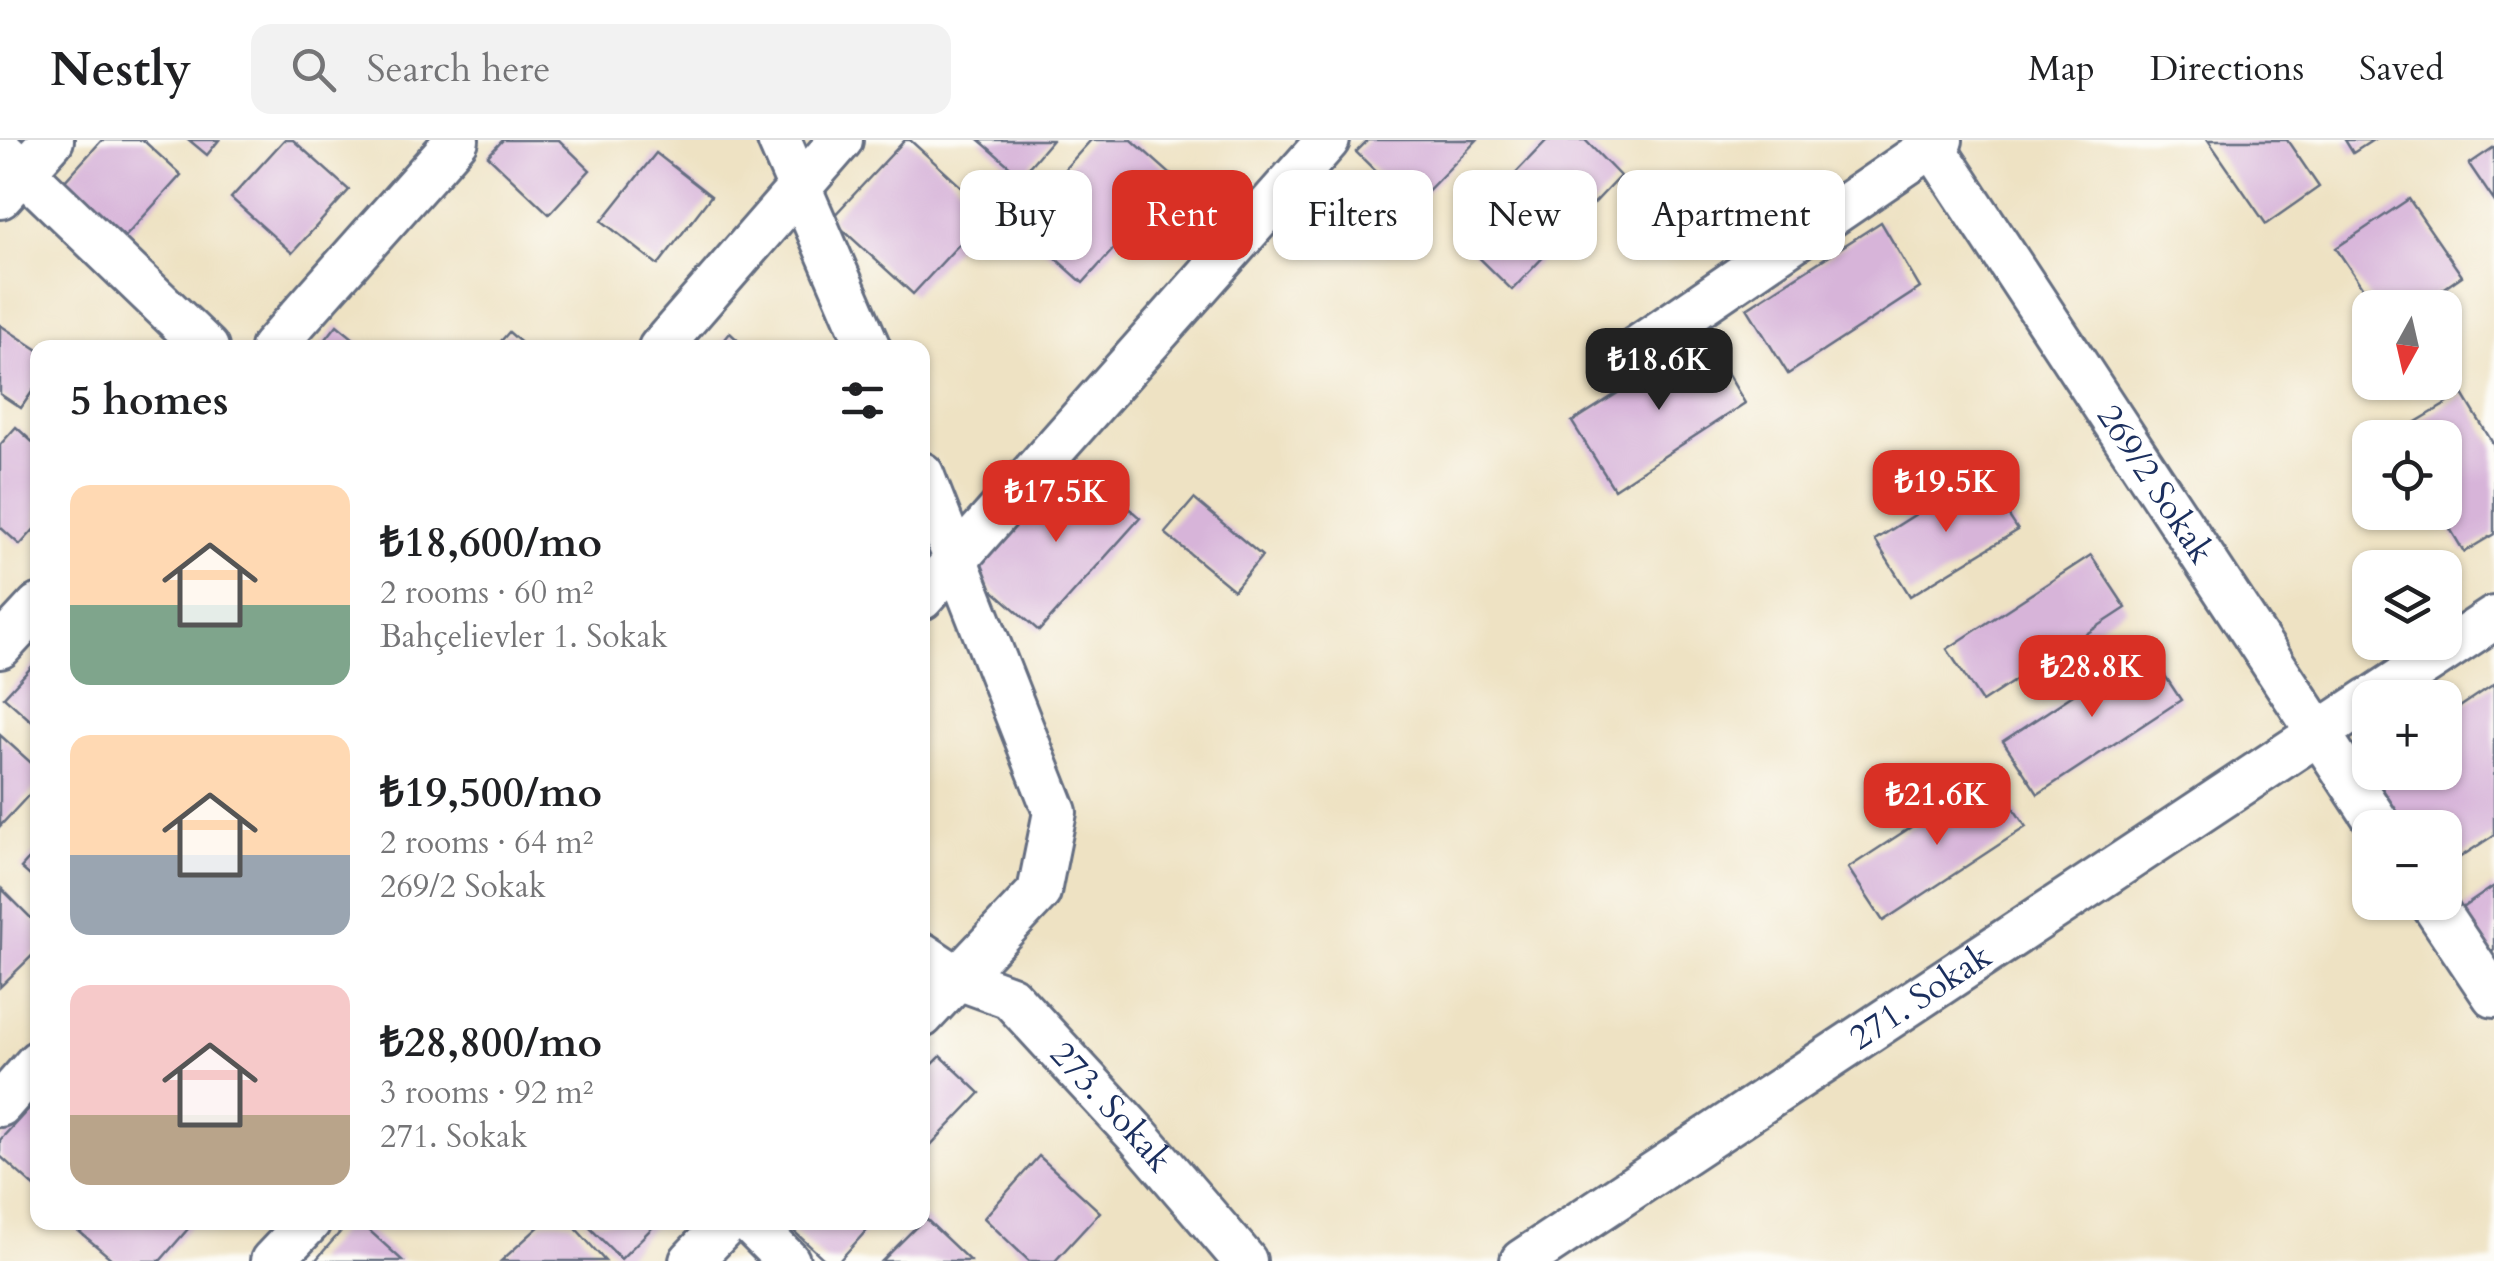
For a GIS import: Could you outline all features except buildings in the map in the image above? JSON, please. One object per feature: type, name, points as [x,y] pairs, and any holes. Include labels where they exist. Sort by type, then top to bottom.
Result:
[{"type":"street","points":[[279,340],[457,140]]},
{"type":"street","points":[[779,140],[866,340]]},
{"type":"street","points":[[667,340],[841,140]]},
{"type":"street","points":[[1615,363],[1935,142]]},
{"type":"street","name":"269/2 Sokak","points":[[1935,142],[2368,810]]},
{"type":"street","points":[[930,589],[1306,148]]},
{"type":"street","points":[[19,164],[199,340]]},
{"type":"street","points":[[930,493],[1055,812],[1039,892],[930,1008]]},
{"type":"street","points":[[0,647],[30,615]]},
{"type":"street","name":"271. Sokak","points":[[2399,680],[2494,618]]},
{"type":"street","name":"271. Sokak","points":[[1522,1261],[2352,711]]},
{"type":"street","points":[[2443,920],[2494,996]]},
{"type":"street","name":"273. Sokak","points":[[930,959],[958,978],[1010,997],[1245,1261]]},
{"type":"street","points":[[0,1105],[30,1071]]},
{"type":"street","points":[[272,1261],[301,1230]]},
{"type":"street","points":[[691,1261],[720,1230]]},
{"type":"street","points":[[757,1230],[788,1261]]}]
